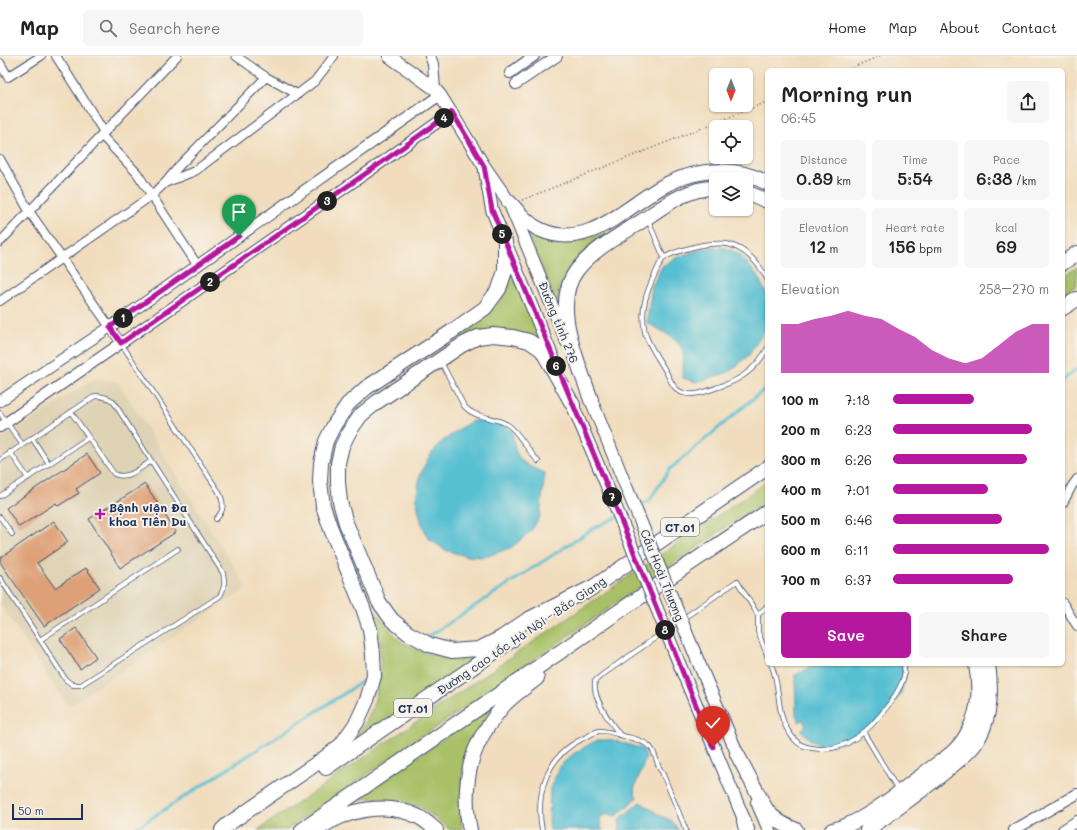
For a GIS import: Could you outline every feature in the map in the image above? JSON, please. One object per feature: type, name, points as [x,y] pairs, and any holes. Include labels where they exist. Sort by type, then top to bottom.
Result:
[{"type":"highway","points":[[510,203],[528,222],[542,231],[560,235],[579,235],[598,228],[666,184],[690,174],[711,171],[734,171],[765,181]]},
{"type":"highway","points":[[591,400],[570,338],[565,315],[567,290],[576,270],[590,256],[675,200],[692,192],[709,189]]},
{"type":"highway","points":[[753,195],[765,199]]},
{"type":"highway","points":[[222,830],[341,745],[357,722],[367,700],[374,676],[373,654],[370,629],[363,608],[323,506],[320,481],[321,463],[326,441],[334,425],[348,404],[366,388],[451,332],[484,308],[499,289],[505,271],[505,241]]},
{"type":"highway","points":[[1065,251],[1077,242]]},
{"type":"highway","points":[[1065,262],[1077,253]]},
{"type":"highway","points":[[1065,307],[1077,299]]},
{"type":"highway","points":[[1065,313],[1077,305]]},
{"type":"highway","points":[[573,406],[542,350],[529,341],[513,336],[493,335],[478,337],[462,345],[439,360],[377,402],[361,415],[349,432],[342,446],[338,463],[340,502],[346,523],[379,602],[392,620],[408,633],[430,646],[452,651],[479,649],[501,638],[527,620],[593,587]]},
{"type":"highway","points":[[705,510],[765,461]]},
{"type":"highway","name":"Đường cao tốc Hà Nội - Bắc Giang","points":[[235,830],[765,469]]},
{"type":"highway","points":[[302,830],[618,612],[765,513]]},
{"type":"highway","points":[[704,555],[765,520]]},
{"type":"highway","points":[[470,830],[467,799],[469,770],[477,745],[488,727],[504,705],[618,612]]},
{"type":"highway","points":[[832,830],[847,826],[858,820],[900,792],[954,751],[963,741],[975,716],[979,696],[979,682],[976,666]]},
{"type":"highway","points":[[868,830],[927,786],[975,744],[989,708],[990,681],[988,666]]},
{"type":"highway","points":[[737,754],[770,815],[778,822],[796,830]]},
{"type":"highway","points":[[316,830],[329,821],[349,813],[373,808],[398,810],[419,817],[436,830]]},
{"type":"main road","name":"Đường tỉnh 276","points":[[389,56],[438,92],[452,112],[484,166],[510,203],[625,484]]},
{"type":"main road","name":"Đường tỉnh 276","points":[[484,166],[492,210],[610,493]]},
{"type":"main road","name":"Cầu Hoài Thượng","points":[[625,484],[737,754]]},
{"type":"main road","name":"Cầu Hoài Thượng","points":[[610,493],[746,827]]},
{"type":"main road","points":[[737,754],[769,830]]},
{"type":"street","points":[[0,64],[8,77],[41,56]]},
{"type":"street","points":[[56,56],[103,133],[137,173],[198,266]]},
{"type":"street","points":[[0,242],[177,56]]},
{"type":"street","points":[[236,56],[266,77],[297,94]]},
{"type":"street","points":[[165,183],[195,171],[315,81],[334,56]]},
{"type":"street","points":[[0,400],[198,266],[438,92],[430,56]]},
{"type":"street","points":[[510,73],[534,56]]},
{"type":"street","points":[[516,84],[557,56]]},
{"type":"street","points":[[0,301],[151,196],[266,77]]},
{"type":"street","points":[[3,425],[452,112]]},
{"type":"street","points":[[0,159],[30,211],[121,343]]},
{"type":"street","points":[[1065,499],[1077,479]]},
{"type":"street","points":[[1065,606],[1077,626]]},
{"type":"street","points":[[1014,830],[1033,826],[1077,794]]},
{"type":"street","points":[[329,830],[347,820],[376,814],[407,819],[428,830]]},
{"type":"street","points":[[1063,830],[1077,821]]},
{"type":"lane","points":[[647,218],[664,258]]},
{"type":"lane","points":[[765,275],[762,268],[747,254],[740,249],[727,244],[706,244],[680,251],[664,258],[648,289],[643,314],[646,335],[652,348],[671,382],[680,392],[684,394],[699,393],[739,379],[762,358],[765,353]]},
{"type":"lane","points":[[121,343],[219,492],[224,506],[221,514],[216,519]]},
{"type":"lane","points":[[439,360],[464,406],[469,412],[498,420],[510,426],[538,461]]},
{"type":"lane","points":[[0,460],[95,396],[108,398],[112,401],[223,573],[225,581],[220,596],[81,685],[73,686],[66,680],[0,578]]},
{"type":"lane","points":[[70,412],[114,474],[124,477],[130,475],[151,461]]},
{"type":"lane","points":[[0,413],[3,425],[22,444]]},
{"type":"lane","points":[[32,438],[50,464]]},
{"type":"lane","points":[[0,496],[88,438]]},
{"type":"lane","points":[[10,452],[28,478]]},
{"type":"lane","points":[[0,517],[12,534]]},
{"type":"lane","points":[[40,640],[178,549]]},
{"type":"lane","points":[[620,735],[609,721],[595,690],[596,681],[598,678],[737,581],[758,615],[758,632],[765,650]]},
{"type":"lane","points":[[758,615],[765,608]]},
{"type":"lane","points":[[772,666],[775,672],[778,687],[779,710],[786,728],[797,743],[819,750],[834,748],[854,740],[864,733],[880,717],[894,696],[904,676],[904,666]]},
{"type":"lane","points":[[542,830],[540,821],[541,805],[545,778],[550,768],[571,744],[599,732],[609,732],[636,739],[648,744],[653,749],[658,768],[662,772],[686,830]]},
{"type":"lane","points":[[864,733],[900,792]]},
{"type":"path","points":[[851,68],[880,56]]},
{"type":"path","points":[[510,203],[765,103]]},
{"type":"shaded area","name":"Bệnh viện Đa khoa Tiên Du","points":[[95,378],[118,382],[247,588],[68,706],[0,604],[0,440]]},
{"type":"green space","points":[[527,233],[546,240],[558,242],[582,239],[606,233],[571,267],[559,288],[558,305]]},
{"type":"green space","points":[[1077,267],[1077,285],[1065,294],[1065,276]]},
{"type":"green space","points":[[512,273],[545,344],[475,333],[455,339],[477,324],[496,306],[507,289]]},
{"type":"green space","points":[[765,483],[765,500],[287,830],[258,830]]},
{"type":"green space","points":[[369,603],[400,641],[428,654],[453,658],[482,654],[344,749],[364,725],[369,715],[374,703],[380,677],[381,650],[377,626]]},
{"type":"green space","points":[[492,706],[463,770],[459,801],[462,830],[450,830],[424,809],[398,800],[371,798],[353,801]]},
{"type":"water","points":[[722,247],[739,254],[757,275],[765,291],[765,330],[749,355],[729,372],[697,382],[683,378],[683,352],[678,343],[668,335],[647,323],[652,286],[663,265],[680,256],[702,249]]},
{"type":"water","points":[[488,420],[502,424],[512,431],[515,448],[520,458],[529,466],[545,473],[540,516],[531,531],[512,547],[485,557],[465,556],[445,550],[428,538],[421,521],[416,499],[420,476],[427,460],[439,444],[472,421]]},
{"type":"water","points":[[814,666],[904,666],[906,673],[901,694],[881,719],[845,742],[834,745],[823,745],[813,742],[801,730],[806,726],[803,720],[799,722],[796,715],[795,675]]},
{"type":"water","points":[[597,740],[613,740],[643,749],[646,758],[634,789],[637,798],[616,816],[608,814],[600,817],[601,827],[603,830],[549,830],[550,788],[561,765],[573,754]]},
{"type":"water","points":[[640,802],[661,816],[672,821],[678,830],[618,830],[620,828],[619,820]]},
{"type":"building","points":[[87,454],[100,473],[76,489],[79,493],[58,506],[56,503],[19,527],[6,508]]},
{"type":"building","points":[[145,484],[176,532],[120,568],[89,519]]},
{"type":"building","points":[[54,521],[68,542],[37,563],[55,588],[86,568],[100,588],[44,626],[0,562],[0,558]]},
{"type":"building","points":[[76,628],[96,657],[80,669],[60,639]]},
{"type":"waterway","points":[[1065,378],[1077,369]]},
{"type":"waterway","points":[[636,507],[649,501],[670,469],[765,389]]},
{"type":"waterway","points":[[426,638],[594,528],[617,517]]},
{"type":"waterway","points":[[133,830],[368,678]]},
{"type":"place","name":"Bệnh viện Đa khoa Tiên Du","points":[[100,514]]},
{"type":"route","points":[[239,236],[110,327],[121,343],[452,112],[484,166],[492,210],[610,493],[713,747]]}]
